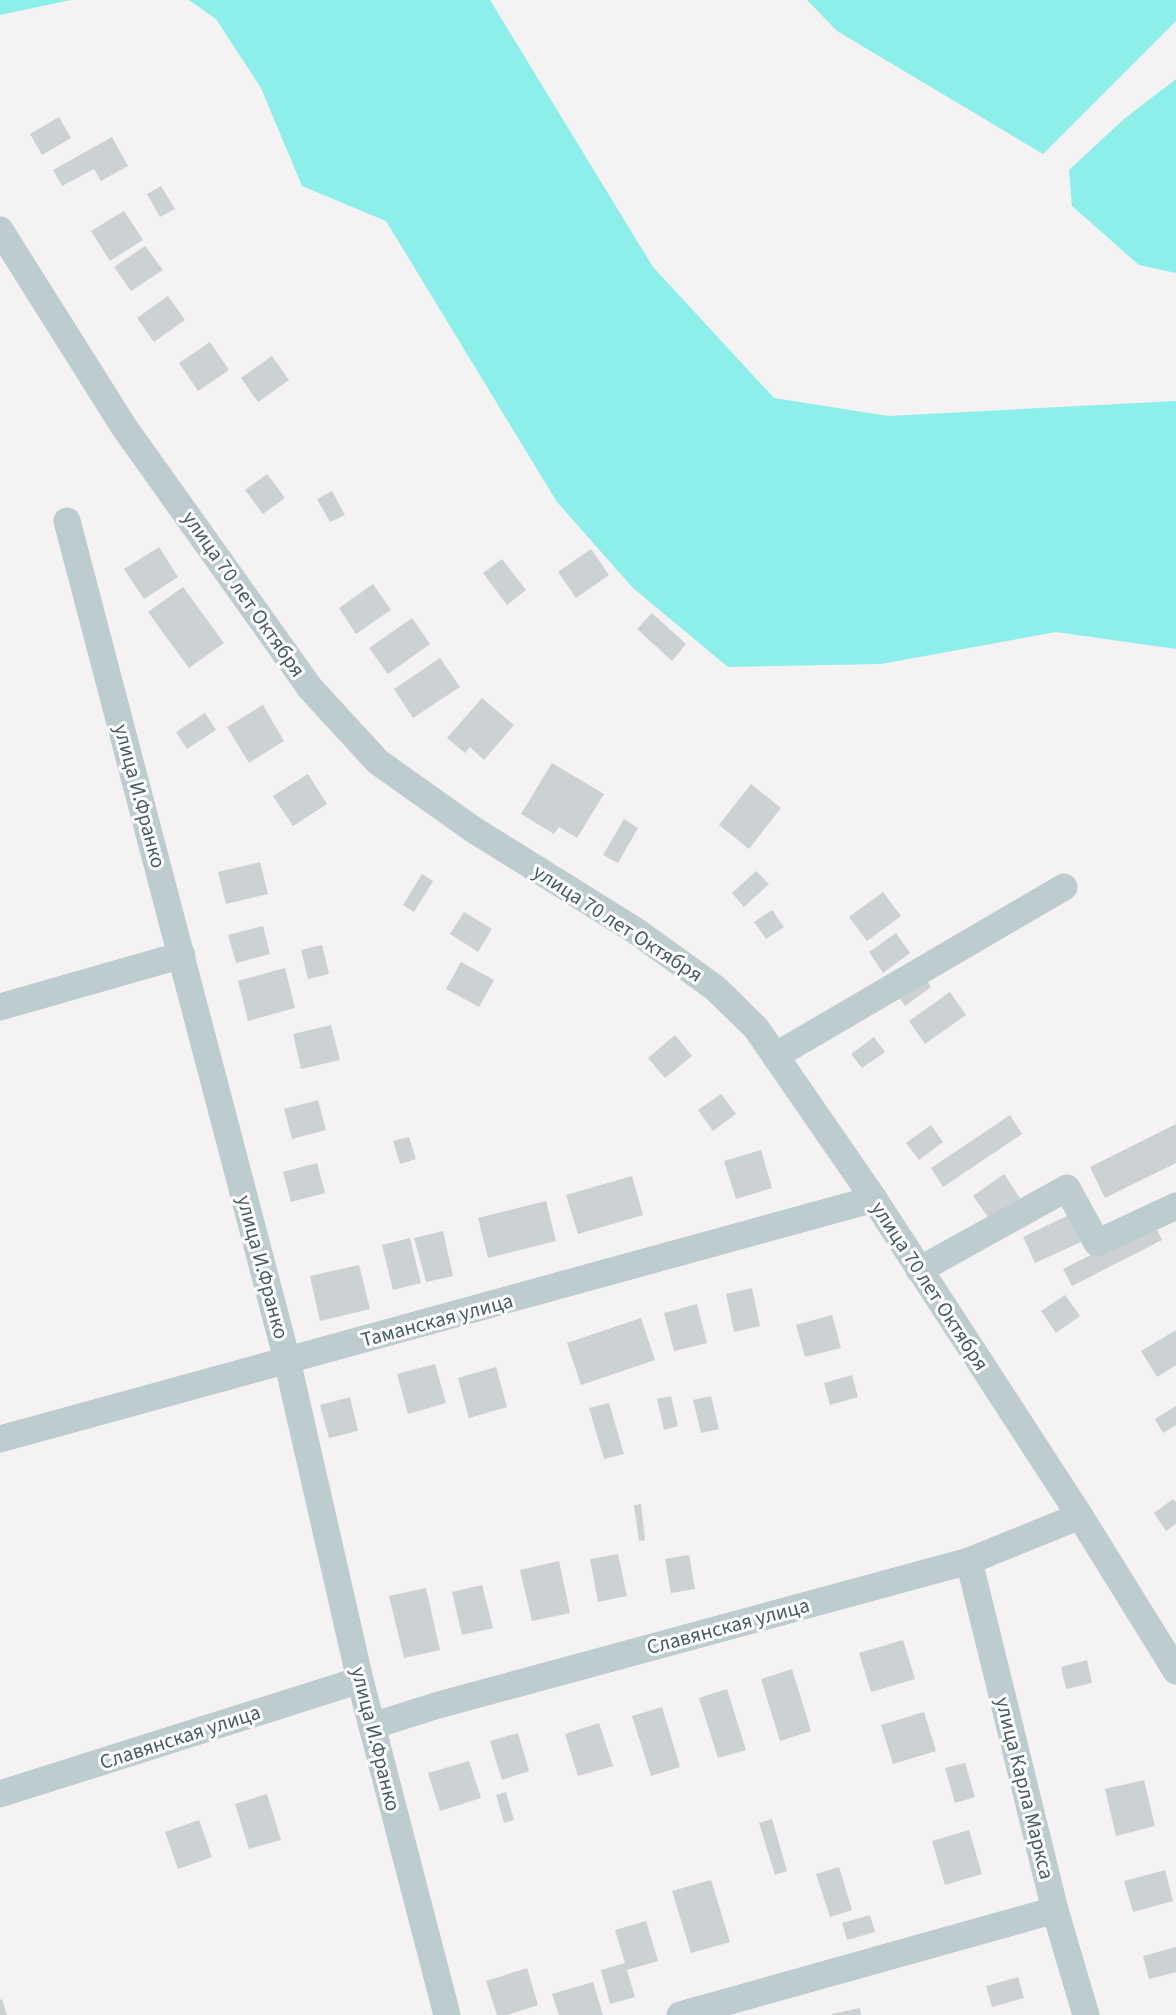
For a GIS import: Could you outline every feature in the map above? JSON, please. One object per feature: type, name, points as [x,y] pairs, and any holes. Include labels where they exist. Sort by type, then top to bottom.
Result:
[{"type":"street","name":"улица 70 лет Октября","points":[[0,230],[124,427],[310,688],[378,762],[474,830],[636,931],[715,987],[756,1028],[874,1200],[1080,1516],[1176,1671]]},
{"type":"street","name":"улица И.Франко","points":[[67,521],[287,1360],[360,1680],[447,2015]]},
{"type":"street","points":[[775,1056],[1064,887]]},
{"type":"street","points":[[0,1007],[182,955]]},
{"type":"street","points":[[919,1270],[1067,1188],[1097,1243],[1176,1206]]},
{"type":"street","name":"Таманская улица","points":[[0,1439],[874,1200]]},
{"type":"street","name":"Славянская улица","points":[[372,1726],[435,1706],[969,1561],[1080,1516]]},
{"type":"street","name":"улица Карла Маркса","points":[[969,1561],[1055,1910],[1086,2015]]},
{"type":"street","name":"Славянская улица","points":[[0,1794],[360,1680]]},
{"type":"street","points":[[680,2015],[1055,1910]]},
{"type":"water","points":[[0,0],[71,0],[0,15]]},
{"type":"water","points":[[189,0],[490,0],[653,267],[774,398],[888,416],[1176,401],[1176,649],[1056,632],[881,664],[728,667],[633,588],[557,502],[386,221],[302,186],[261,88],[216,19]]},
{"type":"water","points":[[807,0],[1176,0],[1176,21],[1043,154],[837,31]]},
{"type":"water","points":[[1176,79],[1176,273],[1139,265],[1072,206],[1069,170],[1124,119]]},
{"type":"building","points":[[59,117],[71,138],[42,155],[30,134]]},
{"type":"building","points":[[112,137],[128,166],[101,181],[94,169],[62,186],[53,170]]},
{"type":"building","points":[[161,186],[175,209],[160,217],[147,194]]},
{"type":"building","points":[[124,211],[143,240],[110,261],[91,231]]},
{"type":"building","points":[[145,246],[163,270],[131,291],[114,267]]},
{"type":"building","points":[[168,296],[185,320],[154,342],[137,318]]},
{"type":"building","points":[[210,342],[229,370],[198,391],[179,363]]},
{"type":"building","points":[[272,356],[289,380],[258,402],[241,378]]},
{"type":"building","points":[[267,474],[285,498],[263,514],[245,490]]},
{"type":"building","points":[[332,491],[345,515],[330,522],[317,499]]},
{"type":"building","points":[[159,547],[178,577],[144,599],[124,569]]},
{"type":"building","points":[[591,549],[609,575],[576,598],[558,572]]},
{"type":"building","points":[[502,559],[526,590],[507,605],[483,573]]},
{"type":"building","points":[[373,584],[391,610],[356,634],[339,608]]},
{"type":"building","points":[[183,587],[224,643],[189,668],[148,612]]},
{"type":"building","points":[[652,613],[686,644],[672,661],[637,629]]},
{"type":"building","points":[[412,618],[430,644],[388,674],[369,648]]},
{"type":"building","points":[[440,658],[460,687],[413,718],[394,689]]},
{"type":"building","points":[[482,698],[514,725],[484,760],[470,747],[465,753],[447,738]]},
{"type":"building","points":[[263,705],[284,741],[249,763],[227,727]]},
{"type":"building","points":[[205,713],[216,730],[187,749],[176,732]]},
{"type":"building","points":[[552,763],[604,794],[577,838],[559,827],[554,834],[521,814]]},
{"type":"building","points":[[308,774],[327,804],[293,826],[273,796]]},
{"type":"building","points":[[751,784],[781,808],[749,849],[719,825]]},
{"type":"building","points":[[624,819],[638,828],[618,863],[603,855]]},
{"type":"building","points":[[260,862],[268,894],[226,904],[218,872]]},
{"type":"building","points":[[756,871],[769,884],[744,907],[732,893]]},
{"type":"building","points":[[422,874],[433,881],[414,912],[403,905]]},
{"type":"building","points":[[883,892],[901,916],[867,941],[849,917]]},
{"type":"building","points":[[772,910],[784,927],[766,939],[754,922]]},
{"type":"building","points":[[464,912],[492,929],[478,952],[450,934]]},
{"type":"building","points":[[263,926],[270,954],[236,963],[228,935]]},
{"type":"building","points":[[896,933],[910,953],[883,973],[869,952]]},
{"type":"building","points":[[322,945],[329,974],[308,979],[301,950]]},
{"type":"building","points":[[461,962],[494,980],[479,1007],[446,989]]},
{"type":"building","points":[[285,968],[295,1008],[248,1021],[238,981]]},
{"type":"building","points":[[923,975],[931,987],[905,1006],[896,993]]},
{"type":"building","points":[[950,992],[966,1015],[925,1044],[909,1021]]},
{"type":"building","points":[[331,1025],[340,1060],[301,1069],[293,1034]]},
{"type":"building","points":[[675,1035],[692,1056],[665,1078],[648,1058]]},
{"type":"building","points":[[874,1037],[885,1052],[862,1068],[851,1054]]},
{"type":"building","points":[[721,1094],[736,1114],[713,1131],[698,1110]]},
{"type":"building","points":[[318,1100],[326,1130],[292,1139],[284,1109]]},
{"type":"building","points":[[1010,1115],[1022,1134],[943,1187],[931,1168]]},
{"type":"building","points":[[1176,1124],[1176,1163],[1105,1198],[1090,1167]]},
{"type":"building","points":[[931,1125],[943,1142],[919,1160],[906,1143]]},
{"type":"building","points":[[409,1137],[416,1159],[400,1164],[393,1141]]},
{"type":"building","points":[[761,1150],[772,1188],[736,1199],[724,1161]]},
{"type":"building","points":[[317,1163],[325,1193],[291,1202],[283,1172]]},
{"type":"building","points":[[1004,1174],[1020,1198],[990,1220],[973,1196]]},
{"type":"building","points":[[632,1176],[643,1215],[578,1234],[566,1195]]},
{"type":"building","points":[[546,1201],[556,1241],[488,1258],[478,1218]]},
{"type":"building","points":[[1069,1215],[1081,1242],[1035,1263],[1023,1237]]},
{"type":"building","points":[[1154,1223],[1162,1240],[1072,1286],[1063,1269]]},
{"type":"building","points":[[443,1231],[453,1276],[426,1282],[414,1238]]},
{"type":"building","points":[[410,1238],[421,1283],[393,1290],[382,1245]]},
{"type":"building","points":[[359,1265],[370,1309],[320,1321],[310,1276]]},
{"type":"building","points":[[752,1288],[760,1326],[734,1332],[726,1294]]},
{"type":"building","points":[[1065,1295],[1080,1316],[1056,1333],[1041,1311]]},
{"type":"building","points":[[697,1304],[707,1343],[674,1351],[664,1313]]},
{"type":"building","points":[[832,1315],[841,1348],[805,1357],[796,1325]]},
{"type":"building","points":[[641,1318],[655,1360],[581,1385],[567,1343]]},
{"type":"building","points":[[1176,1330],[1176,1365],[1157,1377],[1141,1351]]},
{"type":"building","points":[[435,1364],[446,1403],[408,1414],[397,1374]]},
{"type":"building","points":[[496,1367],[507,1407],[469,1418],[458,1378]]},
{"type":"building","points":[[852,1375],[858,1397],[830,1405],[824,1383]]},
{"type":"building","points":[[671,1396],[678,1426],[664,1430],[657,1399]]},
{"type":"building","points":[[711,1396],[719,1429],[701,1433],[693,1400]]},
{"type":"building","points":[[350,1397],[358,1431],[329,1438],[320,1405]]},
{"type":"building","points":[[609,1403],[624,1454],[604,1459],[589,1408]]},
{"type":"building","points":[[1176,1406],[1176,1425],[1163,1433],[1155,1419]]},
{"type":"building","points":[[1173,1499],[1176,1502],[1176,1524],[1166,1531],[1154,1513]]},
{"type":"building","points":[[641,1504],[645,1540],[639,1541],[634,1505]]},
{"type":"building","points":[[618,1554],[627,1596],[598,1602],[590,1559]]},
{"type":"building","points":[[689,1555],[695,1589],[671,1593],[665,1559]]},
{"type":"building","points":[[559,1561],[570,1613],[532,1621],[520,1570]]},
{"type":"building","points":[[482,1585],[493,1628],[462,1635],[452,1592]]},
{"type":"building","points":[[426,1588],[440,1650],[404,1658],[389,1596]]},
{"type":"building","points":[[903,1640],[915,1679],[871,1692],[859,1653]]},
{"type":"building","points":[[1087,1660],[1092,1683],[1066,1689],[1061,1667]]},
{"type":"building","points":[[792,1669],[811,1731],[780,1741],[761,1679]]},
{"type":"building","points":[[727,1689],[746,1750],[718,1758],[699,1698]]},
{"type":"building","points":[[662,1707],[680,1767],[651,1776],[632,1716]]},
{"type":"building","points":[[924,1712],[936,1751],[893,1764],[881,1725]]},
{"type":"building","points":[[599,1723],[613,1766],[578,1776],[565,1734]]},
{"type":"building","points":[[518,1733],[529,1771],[502,1780],[490,1741]]},
{"type":"building","points":[[469,1761],[481,1798],[440,1811],[428,1773]]},
{"type":"building","points":[[965,1763],[975,1797],[955,1803],[945,1768]]},
{"type":"building","points":[[1144,1780],[1155,1826],[1116,1836],[1105,1789]]},
{"type":"building","points":[[506,1792],[514,1820],[504,1823],[496,1795]]},
{"type":"building","points":[[267,1794],[281,1840],[249,1849],[235,1804]]},
{"type":"building","points":[[772,1819],[787,1871],[775,1875],[759,1823]]},
{"type":"building","points":[[199,1820],[212,1857],[178,1869],[165,1832]]},
{"type":"building","points":[[969,1830],[982,1874],[945,1885],[932,1841]]},
{"type":"building","points":[[839,1867],[852,1910],[830,1917],[816,1874]]},
{"type":"building","points":[[1165,1870],[1173,1901],[1133,1912],[1124,1881]]},
{"type":"building","points":[[711,1880],[730,1942],[691,1953],[672,1891]]},
{"type":"building","points":[[870,1915],[875,1932],[847,1940],[842,1923]]},
{"type":"building","points":[[646,1921],[658,1961],[627,1970],[635,1997],[610,2004],[601,1970],[625,1963],[615,1930]]},
{"type":"building","points":[[1176,1947],[1176,1972],[1149,1979],[1143,1956]]},
{"type":"building","points":[[527,1968],[538,2005],[507,2015],[497,2015],[486,1981]]},
{"type":"building","points":[[1018,1977],[1024,1998],[992,2007],[986,1986]]},
{"type":"building","points":[[593,1982],[603,2015],[559,2015],[552,1994]]},
{"type":"building","points":[[2,1999],[7,2015],[0,2015],[0,2000]]},
{"type":"building","points":[[860,2008],[861,2015],[832,2015],[832,2014]]}]
